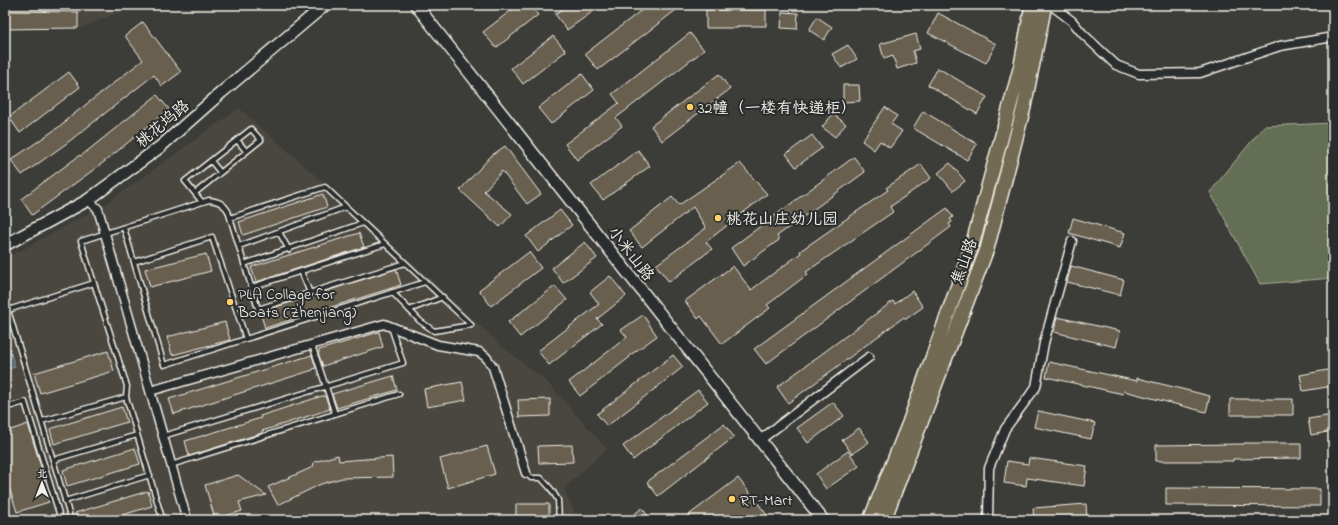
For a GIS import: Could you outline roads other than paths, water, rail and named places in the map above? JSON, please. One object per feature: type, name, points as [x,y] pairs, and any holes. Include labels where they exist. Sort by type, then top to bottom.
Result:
[{"type":"main road","name":"焦山路","points":[[870,520],[909,423],[972,246],[1021,65],[1032,5]]},
{"type":"main road","name":"焦山路","points":[[884,520],[987,249],[1024,107],[1045,5]]},
{"type":"street","name":"桃花坞路","points":[[5,245],[88,200],[160,147],[222,92],[325,5]]},
{"type":"street","name":"小米山路","points":[[416,5],[823,520]]},
{"type":"street","points":[[1050,5],[1072,21],[1083,34],[1116,65],[1139,74],[1200,73],[1280,46],[1333,37]]},
{"type":"street","points":[[88,200],[98,209],[187,520]]},
{"type":"street","points":[[988,520],[988,468],[1005,429],[1036,387],[1044,343],[1072,241]]},
{"type":"street","points":[[150,391],[384,324],[438,345],[479,352],[486,357],[493,367],[526,472]]},
{"type":"street","points":[[760,440],[869,357]]},
{"type":"lane","points":[[195,193],[261,140],[251,128],[185,181],[202,202]]},
{"type":"lane","points":[[237,140],[246,152]]},
{"type":"lane","points":[[211,161],[220,172]]},
{"type":"lane","points":[[230,218],[325,187],[471,325],[434,331],[420,321],[392,292]]},
{"type":"lane","points":[[156,520],[162,518],[126,397],[127,386],[81,241],[209,200],[221,203],[225,206],[230,218],[258,309],[406,263]]},
{"type":"lane","points":[[238,246],[346,207]]},
{"type":"lane","points":[[244,264],[289,250],[363,223]]},
{"type":"lane","points":[[124,228],[164,365],[425,282]]},
{"type":"lane","points":[[279,232],[289,250]]},
{"type":"lane","points":[[134,262],[212,237],[246,339]]},
{"type":"lane","points":[[252,287],[385,244]]},
{"type":"lane","points":[[301,271],[310,293]]},
{"type":"lane","points":[[71,520],[8,310],[94,283]]},
{"type":"lane","points":[[409,310],[443,297]]},
{"type":"lane","points":[[163,436],[403,362],[391,326]]},
{"type":"lane","points":[[312,344],[335,414]]},
{"type":"lane","points":[[171,465],[398,394]]},
{"type":"lane","points":[[42,421],[126,397]]},
{"type":"lane","points":[[5,408],[25,402],[61,520]]},
{"type":"lane","points":[[53,460],[137,435]]},
{"type":"lane","points":[[526,472],[531,478],[541,478],[551,489],[558,500],[559,520]]},
{"type":"lane","points":[[65,501],[150,476]]},
{"type":"water","points":[[5,335],[15,367],[5,370]]},
{"type":"place","name":"32幢（一楼有快递柜）","points":[[690,107]]},
{"type":"place","name":"桃花山庄幼儿园","points":[[718,218]]},
{"type":"place","name":"PLA Collage for Boats (Zhenjiang)","points":[[230,302]]},
{"type":"place","name":"RT-Mart","points":[[732,499]]}]
